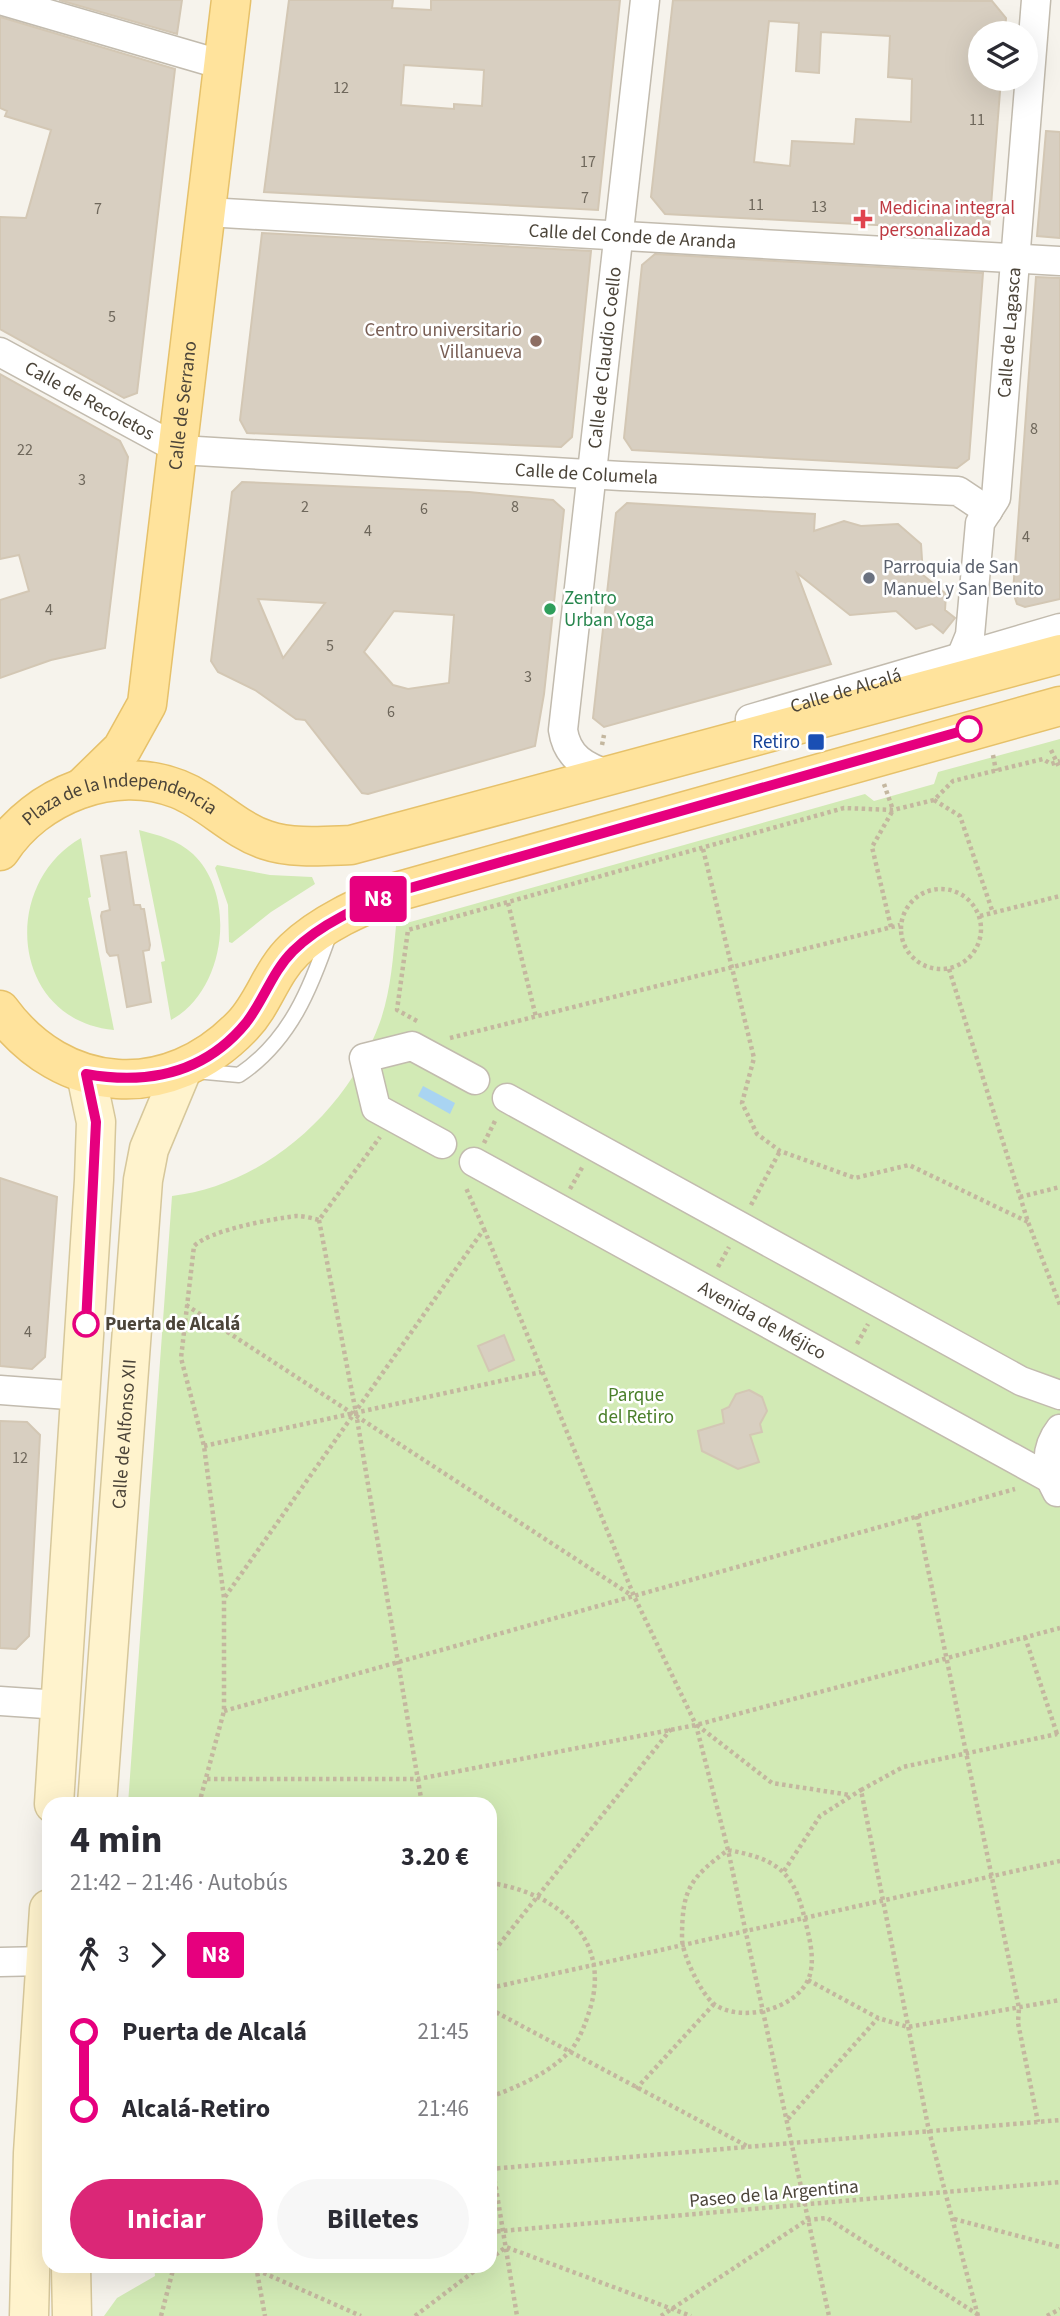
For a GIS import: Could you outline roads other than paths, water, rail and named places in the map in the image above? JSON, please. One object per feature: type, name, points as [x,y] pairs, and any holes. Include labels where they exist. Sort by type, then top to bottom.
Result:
[{"type":"main road","name":"Calle de Serrano","points":[[82,788],[122,749],[147,704],[180,450],[231,0]]},
{"type":"main road","name":"Calle de Alcalá","points":[[245,832],[270,842],[303,846],[351,845],[1060,654]]},
{"type":"main road","points":[[929,741],[966,718],[1060,690]]},
{"type":"main road","points":[[0,1010],[15,1031],[38,1051],[86,1074],[118,1080],[145,1079],[182,1070],[218,1049],[245,1023],[276,971],[294,950],[334,921],[396,892],[1060,706]]},
{"type":"main road","name":"Plaza de la Independencia","points":[[0,851],[31,815],[56,799],[82,788],[127,780],[157,783],[178,789],[216,809],[245,832]]},
{"type":"main road","name":"Calle de Alfonso XII","points":[[98,1797],[143,1180],[149,1149],[182,1070]]},
{"type":"main road","points":[[54,1797],[82,1396],[96,1122],[86,1074]]},
{"type":"main road","points":[[82,1396],[104,1416],[100,1540],[104,1577],[113,1597]]},
{"type":"main road","points":[[60,1705],[81,1759],[79,1797]]},
{"type":"main road","points":[[29,2316],[14,2258],[42,2013]]},
{"type":"main road","points":[[14,2258],[51,2292],[52,2316]]},
{"type":"main road","points":[[71,2273],[72,2316]]},
{"type":"street","points":[[0,0],[223,65]]},
{"type":"street","name":"Calle de Claudio Coello","points":[[625,771],[577,760],[568,749],[563,730],[645,0]]},
{"type":"street","name":"Calle de Lagasca","points":[[961,657],[970,635],[980,523],[996,498],[1036,0]]},
{"type":"street","name":"Calle del Conde de Aranda","points":[[206,212],[1060,261]]},
{"type":"street","name":"Calle de Recoletos","points":[[0,352],[180,450]]},
{"type":"street","name":"Calle de Columela","points":[[180,450],[590,474],[958,491],[988,511]]},
{"type":"street","name":"Calle de Alcalá","points":[[625,771],[669,743],[1060,628]]},
{"type":"street","points":[[442,1144],[376,1108],[364,1058],[412,1046],[475,1080]]},
{"type":"street","points":[[507,1098],[1021,1381],[1060,1395]]},
{"type":"street","name":"Avenida de Méjico","points":[[474,1162],[845,1366],[1056,1487]]},
{"type":"street","points":[[0,1390],[82,1396]]},
{"type":"street","points":[[1056,1487],[1048,1459],[1050,1446],[1060,1429]]},
{"type":"street","points":[[0,1701],[60,1705]]},
{"type":"street","points":[[0,1962],[42,1960]]},
{"type":"lane","points":[[182,1070],[239,1075],[270,1049],[298,1014],[334,921]]},
{"type":"water","points":[[423,1086],[455,1103],[450,1114],[418,1096]]},
{"type":"place","name":"Medicina integral personalizada","points":[[863,219]]},
{"type":"place","name":"Centro universitario Villanueva","points":[[536,341]]},
{"type":"place","name":"Parroquia de San Manuel y San Benito","points":[[869,578]]},
{"type":"place","name":"Zentro Urban Yoga","points":[[550,609]]},
{"type":"place","name":"Retiro","points":[[816,742]]},
{"type":"place","name":"Puerta de Alcalá","points":[[86,1324]]},
{"type":"park label","name":"Parque del Retiro","points":[[636,1406]]}]
